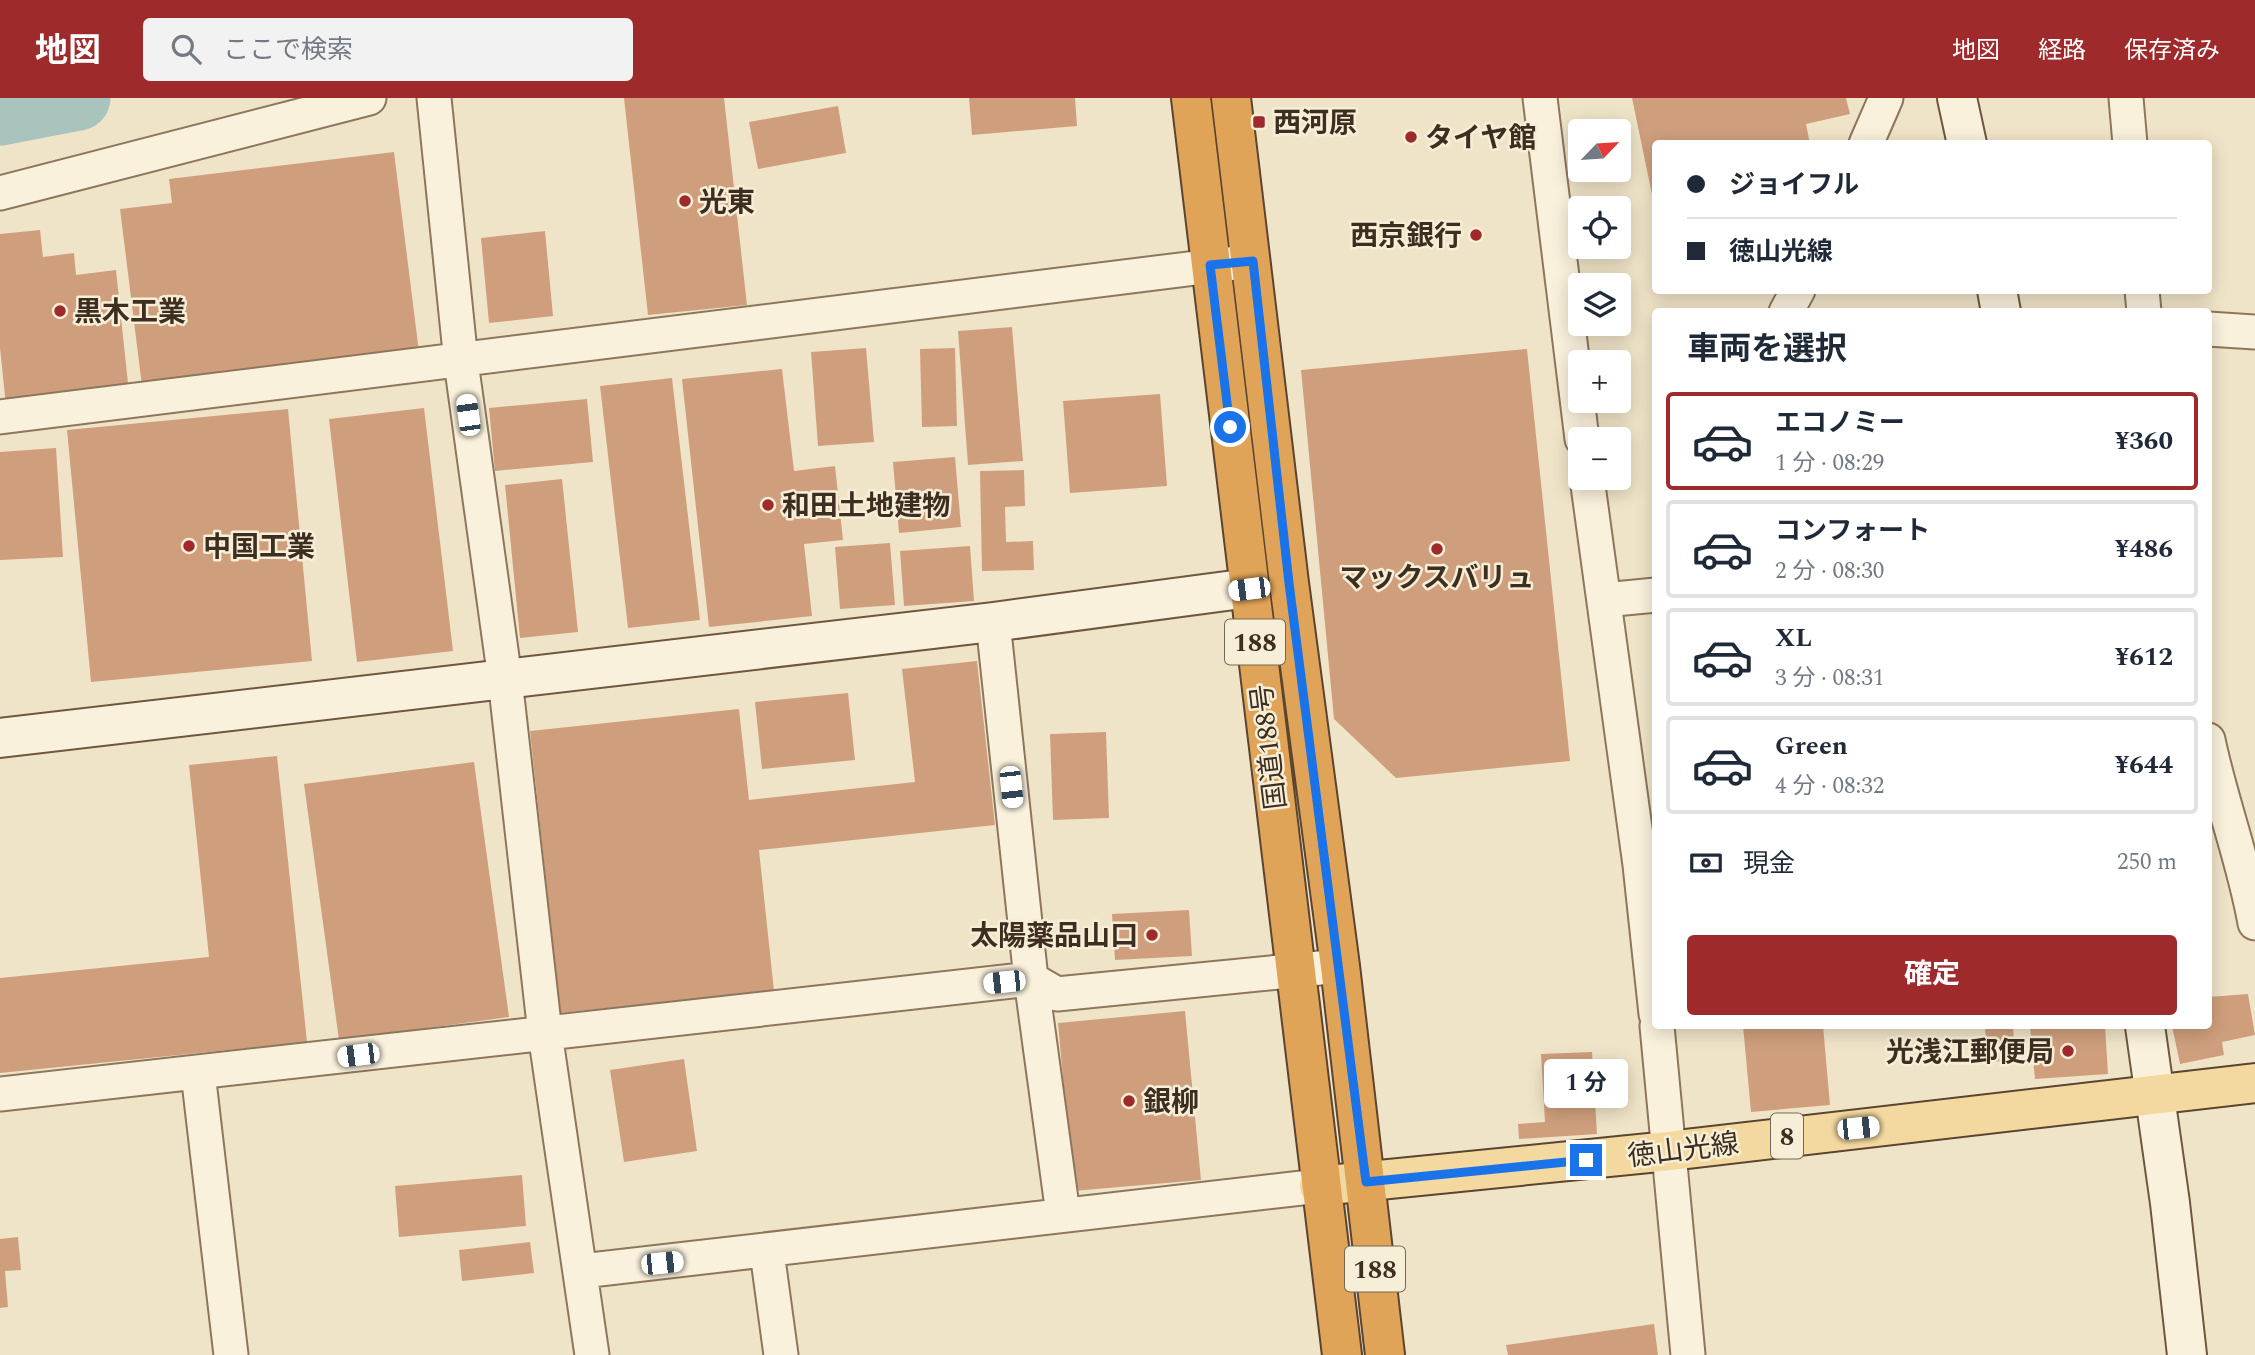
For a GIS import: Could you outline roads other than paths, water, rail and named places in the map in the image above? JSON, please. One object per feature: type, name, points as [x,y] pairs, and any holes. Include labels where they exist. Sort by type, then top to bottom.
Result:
[{"type":"highway","name":"国道188号","points":[[1191,98],[1319,1186],[1342,1355]]},
{"type":"highway","name":"国道188号","points":[[1231,98],[1253,261],[1289,583],[1340,966],[1385,1355]]},
{"type":"main road","name":"徳山光線","points":[[1319,1186],[1669,1151],[2155,1097],[2255,1083]]},
{"type":"street","points":[[0,193],[369,98]]},
{"type":"street","points":[[434,98],[461,362],[505,679],[545,1033],[582,1271],[592,1355]]},
{"type":"street","points":[[1540,98],[1581,427]]},
{"type":"street","points":[[1869,140],[1886,98]]},
{"type":"street","points":[[1957,98],[1966,140]]},
{"type":"street","points":[[2126,98],[2130,140]]},
{"type":"street","points":[[0,416],[461,362],[1253,261]]},
{"type":"street","points":[[2212,329],[2255,332]]},
{"type":"street","points":[[1589,490],[1648,864],[1652,939]]},
{"type":"street","points":[[0,738],[993,622],[1289,583]]},
{"type":"street","points":[[1604,600],[1652,595]]},
{"type":"street","points":[[993,622],[1031,979],[1063,1214]]},
{"type":"street","points":[[2212,759],[2220,796],[2248,884],[2255,923]]},
{"type":"street","points":[[0,1094],[1031,979],[1057,994],[1340,966]]},
{"type":"street","points":[[1657,1029],[1688,1355]]},
{"type":"street","points":[[2145,1029],[2187,1355]]},
{"type":"street","points":[[198,1073],[231,1355]]},
{"type":"street","points":[[582,1271],[767,1252],[1063,1214],[1319,1186]]},
{"type":"street","points":[[767,1252],[780,1355]]},
{"type":"waterway","points":[[0,113],[78,98]]},
{"type":"place","name":"西河原","points":[[1259,122]]},
{"type":"place","name":"タイヤ館","points":[[1411,137]]},
{"type":"place","name":"光東","points":[[685,201]]},
{"type":"place","name":"西京銀行","points":[[1476,235]]},
{"type":"place","name":"黒木工業","points":[[60,311]]},
{"type":"place","name":"和田土地建物","points":[[768,505]]},
{"type":"place","name":"中国工業","points":[[189,546]]},
{"type":"place","name":"マックスバリュ","points":[[1437,549]]},
{"type":"place","name":"太陽薬品山口","points":[[1152,935]]},
{"type":"place","name":"光浅江郵便局","points":[[2068,1051]]},
{"type":"place","name":"銀柳","points":[[1129,1101]]}]
